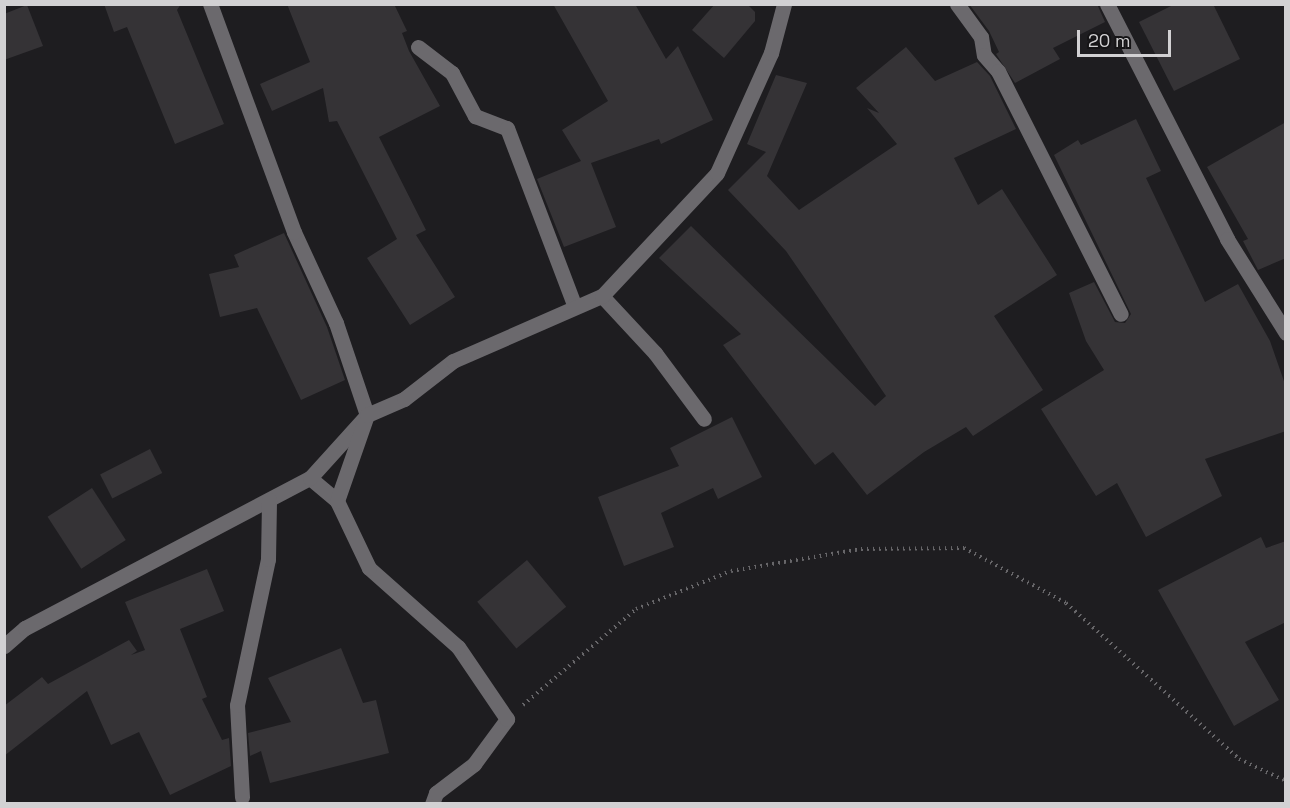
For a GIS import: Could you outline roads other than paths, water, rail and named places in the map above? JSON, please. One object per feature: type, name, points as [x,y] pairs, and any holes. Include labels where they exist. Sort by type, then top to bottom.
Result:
[{"type":"street","points":[[210,4],[294,232],[336,323],[367,415],[337,501]]},
{"type":"street","points":[[4,646],[25,628],[310,478],[367,415],[404,399],[453,361],[602,296],[717,173],[771,53],[784,4]]},
{"type":"street","points":[[957,4],[981,38],[984,55],[998,71],[1121,314]]},
{"type":"street","points":[[1107,4],[1227,239],[1286,333]]},
{"type":"street","points":[[418,47],[452,73],[475,116],[507,129],[575,308]]},
{"type":"street","points":[[602,296],[655,353],[704,419]]},
{"type":"street","points":[[310,478],[337,501],[369,568],[458,647],[507,719],[474,764],[434,798],[422,804]]},
{"type":"street","points":[[242,797],[237,705],[268,559],[268,500]]}]
